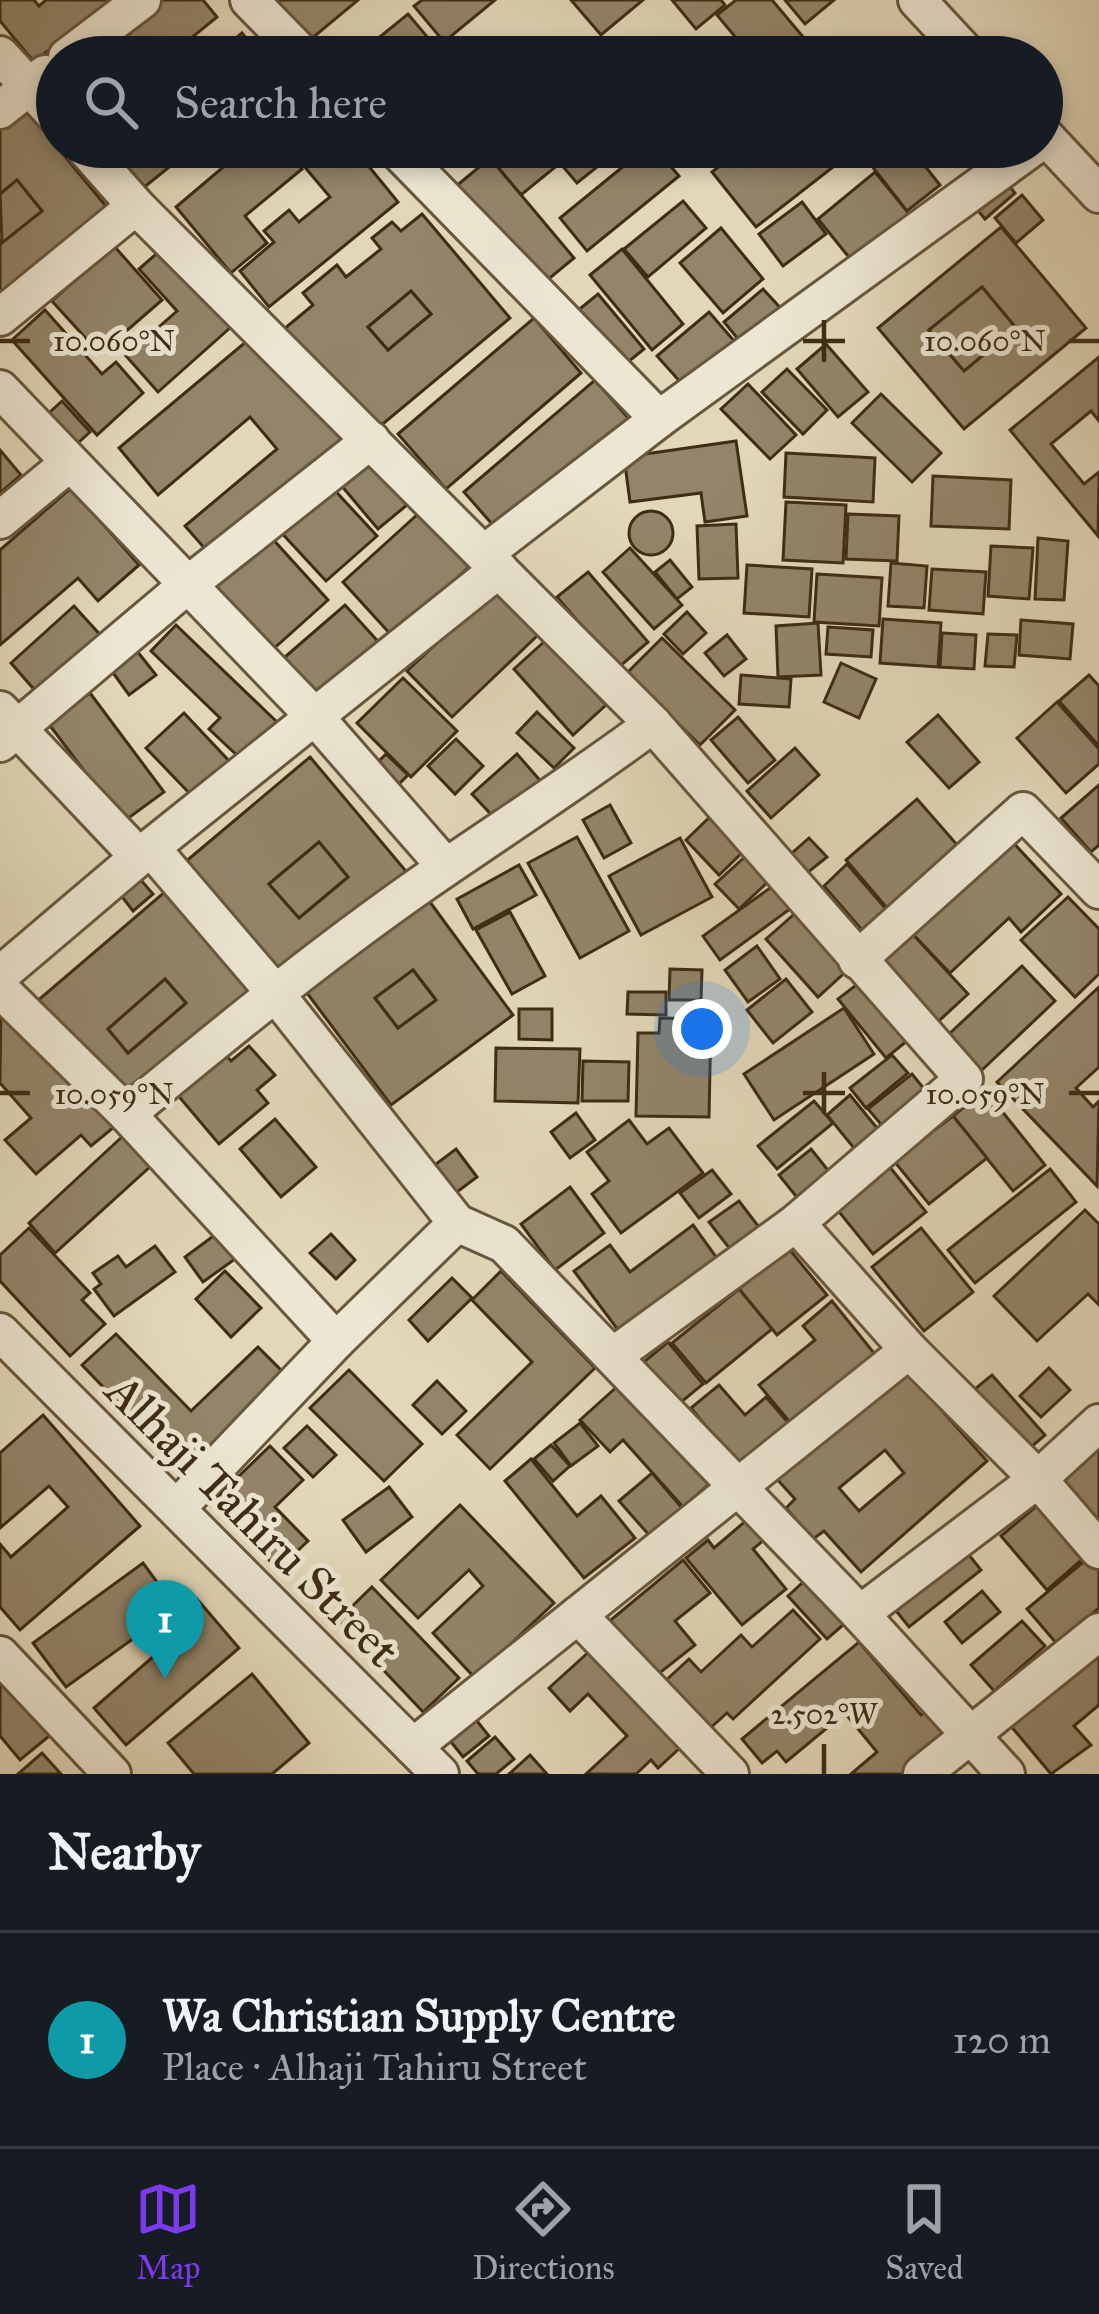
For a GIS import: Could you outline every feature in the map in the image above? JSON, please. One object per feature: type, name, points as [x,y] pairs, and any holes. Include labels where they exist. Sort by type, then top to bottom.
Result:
[{"type":"street","points":[[95,36],[142,0]]},
{"type":"street","points":[[249,0],[284,36]]},
{"type":"street","points":[[917,0],[950,36]]},
{"type":"street","points":[[0,55],[36,72]]},
{"type":"street","points":[[0,110],[36,81]]},
{"type":"street","points":[[1063,160],[1099,194]]},
{"type":"street","points":[[102,168],[653,724],[964,1079],[796,1223],[613,1356]]},
{"type":"street","points":[[414,168],[659,419]]},
{"type":"street","points":[[0,976],[145,852],[316,718],[659,419],[1001,168]]},
{"type":"street","points":[[0,317],[136,206]]},
{"type":"street","points":[[0,389],[316,718],[446,867]]},
{"type":"street","points":[[371,440],[6,727],[145,852],[275,993],[457,1223],[504,1244],[860,1614],[1006,1774]]},
{"type":"street","points":[[0,520],[68,464]]},
{"type":"street","points":[[127,1114],[275,993],[653,724]]},
{"type":"street","points":[[857,960],[1023,811],[1099,890]]},
{"type":"street","points":[[0,989],[127,1114],[336,1341]]},
{"type":"street","points":[[177,1508],[336,1341],[457,1223]]},
{"type":"street","points":[[796,1223],[1099,1550]]},
{"type":"street","name":"Alhaji Tahiru Street","points":[[0,1332],[440,1774]]},
{"type":"street","points":[[412,1747],[909,1350]]},
{"type":"street","points":[[860,1614],[1038,1479],[1099,1423]]},
{"type":"street","points":[[578,1615],[730,1774]]},
{"type":"street","points":[[922,1774],[1099,1632]]},
{"type":"street","points":[[0,1655],[112,1774]]},
{"type":"building","points":[[0,0],[34,0],[39,6],[46,0],[111,0],[66,36],[36,36],[34,62],[0,21]]},
{"type":"building","points":[[159,0],[203,0],[217,17],[194,36],[115,36]]},
{"type":"building","points":[[277,0],[358,0],[315,36],[307,36]]},
{"type":"building","points":[[422,0],[495,0],[451,36],[439,36],[414,6]]},
{"type":"building","points":[[571,0],[643,0],[601,35]]},
{"type":"building","points":[[672,0],[721,0],[725,5],[696,29]]},
{"type":"building","points":[[736,0],[772,0],[802,36],[734,36],[717,15]]},
{"type":"building","points":[[785,0],[834,0],[805,24]]},
{"type":"building","points":[[408,14],[426,36],[381,36]]},
{"type":"building","points":[[26,109],[36,121],[36,168],[75,168],[114,216],[0,307],[0,241],[42,211],[17,180],[0,194],[0,130]]},
{"type":"building","points":[[124,168],[168,168],[142,189]]},
{"type":"building","points":[[222,168],[302,169],[245,216],[267,243],[231,273],[176,207]]},
{"type":"building","points":[[306,168],[370,168],[398,202],[269,307],[240,271],[274,242],[264,231],[289,210],[299,222],[330,197]]},
{"type":"building","points":[[478,168],[498,168],[574,258],[539,287],[455,187]]},
{"type":"building","points":[[498,168],[554,168],[521,195]]},
{"type":"building","points":[[564,168],[596,168],[577,183]]},
{"type":"building","points":[[621,168],[672,168],[679,176],[587,251],[560,218]]},
{"type":"building","points":[[717,168],[832,168],[756,227],[712,172]]},
{"type":"building","points":[[873,168],[927,168],[940,185],[907,211]]},
{"type":"building","points":[[875,172],[910,215],[852,261],[818,219]]},
{"type":"building","points":[[1001,176],[1015,193],[985,219],[970,201]]},
{"type":"building","points":[[17,180],[42,211],[2,243],[0,194]]},
{"type":"building","points":[[1022,195],[1043,220],[1016,243],[995,218]]},
{"type":"building","points":[[683,201],[706,228],[648,277],[624,249]]},
{"type":"building","points":[[802,202],[826,234],[783,266],[759,234]]},
{"type":"building","points":[[422,214],[510,318],[372,433],[284,329],[313,305],[303,293],[337,265],[346,277],[381,249],[372,238],[392,222],[401,231]],"holes":[[[411,291],[431,314],[388,350],[368,327]]]},
{"type":"building","points":[[1001,227],[1086,328],[964,429],[878,328]],"holes":[[[982,287],[1016,328],[964,371],[929,330]]]},
{"type":"building","points":[[721,228],[763,279],[723,313],[680,263]]},
{"type":"building","points":[[170,242],[240,319],[158,392],[126,356],[177,311],[139,269]]},
{"type":"building","points":[[114,246],[162,300],[100,354],[52,301]]},
{"type":"building","points":[[622,249],[683,324],[652,350],[590,275]]},
{"type":"building","points":[[982,287],[1016,328],[964,371],[929,330]]},
{"type":"building","points":[[763,289],[788,316],[747,350],[724,322]]},
{"type":"building","points":[[411,291],[431,314],[388,350],[368,327]]},
{"type":"building","points":[[598,294],[644,349],[617,371],[571,316]]},
{"type":"building","points":[[45,310],[102,374],[116,362],[143,393],[97,435],[12,340]]},
{"type":"building","points":[[709,312],[742,350],[691,394],[657,356]]},
{"type":"building","points":[[534,318],[581,373],[446,489],[398,434]]},
{"type":"building","points":[[254,335],[348,446],[214,559],[185,526],[277,449],[250,417],[158,495],[119,448]]},
{"type":"building","points":[[826,344],[868,392],[838,417],[797,369]]},
{"type":"building","points":[[1099,357],[1099,421],[1091,411],[1051,444],[1084,484],[1099,472],[1098,536],[1010,430]]},
{"type":"building","points":[[787,369],[827,410],[803,434],[762,392]]},
{"type":"building","points":[[595,380],[630,420],[499,532],[464,492]]},
{"type":"building","points":[[748,384],[796,435],[770,459],[721,409]]},
{"type":"building","points":[[881,394],[941,453],[912,482],[852,423]]},
{"type":"building","points":[[62,401],[90,432],[67,453],[39,422]]},
{"type":"building","points":[[736,441],[747,516],[705,522],[701,493],[630,502],[624,457]]},
{"type":"building","points":[[0,450],[21,475],[0,493]]},
{"type":"building","points":[[786,453],[875,458],[873,502],[784,497]]},
{"type":"building","points":[[375,455],[413,500],[378,529],[340,484]]},
{"type":"building","points":[[933,476],[1011,480],[1009,529],[931,526]]},
{"type":"building","points":[[328,483],[377,536],[326,581],[278,529]]},
{"type":"building","points":[[71,488],[139,565],[98,601],[78,578],[0,645],[0,550]]},
{"type":"building","points":[[786,502],[846,505],[843,563],[783,560]]},
{"type":"building","points":[[651,511],[666,518],[673,533],[666,548],[651,555],[636,548],[629,533],[636,518]]},
{"type":"building","points":[[419,513],[469,567],[392,636],[343,582]]},
{"type":"building","points":[[848,514],[899,516],[897,561],[846,559]]},
{"type":"building","points":[[736,524],[738,578],[699,579],[697,526]]},
{"type":"building","points":[[269,535],[328,600],[270,652],[212,587]]},
{"type":"building","points":[[1038,538],[1068,541],[1064,600],[1035,599]]},
{"type":"building","points":[[991,546],[1033,548],[1029,599],[988,596]]},
{"type":"building","points":[[630,548],[682,605],[654,629],[603,572]]},
{"type":"building","points":[[670,560],[692,587],[677,599],[655,572]]},
{"type":"building","points":[[891,563],[927,566],[924,608],[888,606]]},
{"type":"building","points":[[747,565],[812,569],[809,617],[744,613]]},
{"type":"building","points":[[932,569],[986,572],[983,614],[929,610]]},
{"type":"building","points":[[588,572],[648,642],[618,668],[557,597]]},
{"type":"building","points":[[817,574],[882,578],[879,626],[814,622]]},
{"type":"building","points":[[494,590],[538,635],[452,717],[407,671]]},
{"type":"building","points":[[345,605],[384,648],[316,706],[278,663]]},
{"type":"building","points":[[74,606],[103,638],[39,695],[11,663]]},
{"type":"building","points":[[687,612],[706,633],[683,654],[664,634]]},
{"type":"building","points":[[883,619],[941,623],[938,667],[880,663]]},
{"type":"building","points":[[1021,620],[1073,624],[1070,659],[1019,655]]},
{"type":"building","points":[[818,623],[821,675],[778,677],[776,626]]},
{"type":"building","points":[[176,625],[278,723],[242,760],[209,729],[220,718],[151,651]]},
{"type":"building","points":[[828,627],[873,630],[871,657],[826,654]]},
{"type":"building","points":[[942,633],[976,635],[974,669],[940,667]]},
{"type":"building","points":[[988,634],[1017,635],[1014,667],[985,666]]},
{"type":"building","points":[[727,635],[746,659],[724,676],[705,653]]},
{"type":"building","points":[[662,638],[735,710],[700,745],[627,673]]},
{"type":"building","points":[[546,640],[606,705],[573,735],[514,669]]},
{"type":"building","points":[[137,651],[156,675],[129,695],[111,670]]},
{"type":"building","points":[[841,663],[876,679],[859,718],[824,702]]},
{"type":"building","points":[[741,675],[791,679],[789,707],[739,704]]},
{"type":"building","points":[[1089,675],[1099,686],[1099,746],[1059,701]]},
{"type":"building","points":[[403,678],[457,731],[411,777],[357,723]]},
{"type":"building","points":[[90,693],[164,792],[123,822],[48,723]]},
{"type":"building","points":[[1057,702],[1099,749],[1099,764],[1066,793],[1017,738]]},
{"type":"building","points":[[537,712],[574,748],[554,768],[517,733]]},
{"type":"building","points":[[184,713],[231,763],[193,797],[146,748]]},
{"type":"building","points":[[938,715],[979,762],[949,788],[907,742]]},
{"type":"building","points":[[738,717],[775,760],[748,783],[711,740]]},
{"type":"building","points":[[456,739],[483,766],[455,794],[428,766]]},
{"type":"building","points":[[795,748],[819,775],[771,818],[747,791]]},
{"type":"building","points":[[386,754],[408,775],[396,787],[374,766]]},
{"type":"building","points":[[517,754],[545,786],[501,825],[472,794]]},
{"type":"building","points":[[310,757],[410,876],[284,982],[184,863]],"holes":[[[319,842],[348,877],[299,918],[269,884]]]},
{"type":"building","points":[[1099,785],[1099,845],[1091,852],[1061,818]]},
{"type":"building","points":[[917,799],[959,847],[888,909],[846,860]]},
{"type":"building","points":[[610,805],[631,843],[604,858],[583,820]]},
{"type":"building","points":[[715,812],[748,847],[719,875],[686,840]]},
{"type":"building","points":[[1006,835],[1061,894],[1021,932],[1009,918],[950,973],[906,927]]},
{"type":"building","points":[[577,837],[629,931],[580,958],[528,863]]},
{"type":"building","points":[[680,838],[712,897],[641,935],[609,876]]},
{"type":"building","points":[[809,838],[827,857],[807,873],[791,854]]},
{"type":"building","points":[[319,842],[348,877],[299,918],[269,884]]},
{"type":"building","points":[[748,854],[771,879],[739,909],[715,884]]},
{"type":"building","points":[[847,864],[886,909],[862,930],[824,886]]},
{"type":"building","points":[[519,865],[536,895],[473,929],[457,899]]},
{"type":"building","points":[[139,878],[153,894],[133,911],[120,894]]},
{"type":"building","points":[[777,883],[794,906],[720,960],[703,936]]},
{"type":"building","points":[[167,890],[257,994],[125,1107],[35,1003]],"holes":[[[165,979],[186,1003],[128,1053],[108,1029]]]},
{"type":"building","points":[[1068,897],[1099,929],[1099,974],[1075,997],[1021,940]]},
{"type":"building","points":[[427,898],[513,1015],[391,1105],[304,989]],"holes":[[[413,970],[436,1000],[398,1028],[375,998]]]},
{"type":"building","points":[[800,909],[851,967],[818,997],[766,939]]},
{"type":"building","points":[[510,912],[545,976],[512,994],[476,930]]},
{"type":"building","points":[[906,927],[968,994],[929,1030],[868,964]]},
{"type":"building","points":[[757,946],[780,979],[748,1002],[725,970]]},
{"type":"building","points":[[1022,966],[1055,1001],[982,1070],[948,1035]]},
{"type":"building","points":[[670,969],[702,970],[701,1000],[669,1000]]},
{"type":"building","points":[[413,970],[436,1000],[398,1028],[375,998]]},
{"type":"building","points":[[165,979],[186,1003],[128,1053],[108,1029]]},
{"type":"building","points":[[786,979],[812,1012],[773,1043],[747,1010]]},
{"type":"building","points":[[864,979],[912,1037],[886,1058],[838,999]]},
{"type":"building","points":[[1099,987],[1099,1067],[1076,1088],[1093,1107],[1099,1101],[1097,1186],[997,1082]]},
{"type":"building","points":[[628,992],[666,992],[666,1015],[627,1014]]},
{"type":"building","points":[[1,998],[114,1127],[91,1146],[81,1135],[36,1174],[5,1140],[31,1118],[0,1083]]},
{"type":"building","points":[[844,1008],[874,1054],[774,1120],[744,1074]]},
{"type":"building","points":[[519,1009],[552,1009],[552,1040],[519,1039]]},
{"type":"building","points":[[660,1018],[711,1019],[709,1117],[636,1116],[638,1033],[659,1033]]},
{"type":"building","points":[[218,1046],[231,1061],[249,1046],[275,1075],[257,1090],[268,1103],[219,1144],[170,1086]]},
{"type":"building","points":[[496,1048],[580,1049],[578,1103],[495,1101]]},
{"type":"building","points":[[892,1055],[908,1073],[866,1108],[850,1088]]},
{"type":"building","points":[[583,1061],[629,1062],[628,1101],[582,1101]]},
{"type":"building","points":[[912,1074],[934,1101],[891,1136],[868,1109]]},
{"type":"building","points":[[985,1090],[1045,1165],[1013,1191],[953,1116]]},
{"type":"building","points":[[850,1095],[886,1139],[862,1158],[827,1115]]},
{"type":"building","points":[[814,1101],[833,1123],[777,1169],[758,1146]]},
{"type":"building","points":[[576,1113],[595,1140],[570,1158],[551,1132]]},
{"type":"building","points":[[953,1116],[987,1158],[929,1204],[894,1161]]},
{"type":"building","points":[[275,1119],[316,1167],[281,1197],[240,1149]]},
{"type":"building","points":[[629,1120],[647,1144],[669,1128],[703,1173],[621,1233],[592,1194],[609,1181],[587,1152]]},
{"type":"building","points":[[124,1135],[152,1165],[55,1253],[29,1223]]},
{"type":"building","points":[[456,1149],[477,1177],[445,1201],[424,1173]]},
{"type":"building","points":[[811,1149],[835,1179],[803,1205],[779,1175]]},
{"type":"building","points":[[889,1166],[926,1212],[873,1254],[836,1208]]},
{"type":"building","points":[[1050,1169],[1076,1202],[975,1283],[948,1250]]},
{"type":"building","points":[[712,1170],[731,1194],[699,1218],[680,1193]]},
{"type":"building","points":[[570,1187],[604,1233],[555,1270],[521,1224]]},
{"type":"building","points":[[739,1201],[762,1231],[733,1253],[709,1222]]},
{"type":"building","points":[[1085,1210],[1099,1224],[1099,1305],[1088,1294],[1037,1341],[994,1296]]},
{"type":"building","points":[[693,1225],[719,1261],[621,1334],[574,1271],[610,1245],[630,1272]]},
{"type":"building","points":[[29,1228],[90,1293],[82,1300],[105,1324],[70,1356],[0,1281],[0,1255]]},
{"type":"building","points":[[921,1228],[973,1292],[924,1331],[872,1267]]},
{"type":"building","points":[[216,1234],[235,1259],[203,1282],[185,1257]]},
{"type":"building","points":[[331,1234],[355,1260],[336,1279],[310,1253]]},
{"type":"building","points":[[155,1246],[175,1272],[114,1316],[94,1289],[101,1284],[93,1273],[118,1256],[126,1267]]},
{"type":"building","points":[[789,1249],[827,1295],[777,1335],[739,1289]]},
{"type":"building","points":[[225,1271],[261,1308],[231,1337],[196,1299]]},
{"type":"building","points":[[501,1271],[595,1368],[490,1469],[457,1435],[532,1362],[472,1300]]},
{"type":"building","points":[[452,1278],[472,1298],[428,1341],[409,1320]]},
{"type":"building","points":[[739,1289],[772,1329],[706,1383],[672,1343]]},
{"type":"building","points":[[832,1301],[882,1363],[798,1432],[759,1385],[815,1340],[803,1326]]},
{"type":"building","points":[[116,1334],[191,1411],[258,1347],[287,1376],[185,1472],[82,1365]]},
{"type":"building","points":[[668,1342],[703,1384],[674,1408],[639,1366]]},
{"type":"building","points":[[902,1366],[987,1461],[861,1572],[824,1531],[813,1539],[786,1508],[795,1499],[776,1478]],"holes":[[[885,1450],[904,1473],[859,1511],[839,1488]]]},
{"type":"building","points":[[1049,1368],[1070,1390],[1041,1417],[1020,1396]]},
{"type":"building","points":[[349,1370],[422,1444],[384,1481],[310,1408]]},
{"type":"building","points":[[992,1375],[1045,1435],[1023,1454],[970,1393]]},
{"type":"building","points":[[437,1381],[466,1411],[442,1434],[413,1405]]},
{"type":"building","points":[[620,1384],[709,1484],[683,1507],[623,1440],[610,1452],[580,1420]]},
{"type":"building","points":[[719,1385],[745,1415],[766,1397],[791,1426],[740,1468],[691,1408]]},
{"type":"building","points":[[43,1415],[140,1526],[20,1630],[0,1607],[0,1544],[11,1557],[68,1507],[49,1486],[0,1528],[0,1453]]},
{"type":"building","points":[[580,1423],[598,1446],[571,1466],[554,1443]]},
{"type":"building","points":[[307,1426],[336,1455],[313,1477],[284,1448]]},
{"type":"building","points":[[551,1445],[570,1466],[553,1481],[534,1459]]},
{"type":"building","points":[[270,1446],[303,1480],[275,1507],[308,1541],[278,1569],[212,1502]]},
{"type":"building","points":[[1099,1446],[1099,1520],[1061,1481]]},
{"type":"building","points":[[531,1459],[577,1516],[601,1496],[635,1538],[584,1578],[505,1481]]},
{"type":"building","points":[[652,1473],[682,1508],[649,1535],[619,1501]]},
{"type":"building","points":[[389,1487],[412,1517],[366,1552],[343,1520]]},
{"type":"building","points":[[1039,1504],[1085,1557],[1047,1590],[1001,1536]]},
{"type":"building","points":[[460,1505],[554,1603],[475,1678],[433,1633],[483,1586],[469,1570],[418,1618],[381,1580]]},
{"type":"building","points":[[748,1519],[765,1539],[753,1549],[786,1589],[742,1625],[686,1558],[708,1540],[714,1548]]},
{"type":"building","points":[[961,1545],[981,1570],[909,1627],[889,1602]]},
{"type":"building","points":[[1088,1558],[1099,1571],[1099,1608],[1057,1644],[1027,1609]]},
{"type":"building","points":[[683,1560],[710,1593],[675,1621],[695,1645],[652,1679],[606,1624]]},
{"type":"building","points":[[143,1563],[176,1608],[66,1687],[33,1643]]},
{"type":"building","points":[[812,1574],[851,1618],[827,1639],[788,1596]]},
{"type":"building","points":[[372,1587],[459,1678],[423,1712],[337,1621]]},
{"type":"building","points":[[982,1591],[1000,1612],[962,1643],[945,1622]]},
{"type":"building","points":[[197,1599],[239,1648],[126,1745],[94,1708],[161,1650],[152,1639]]},
{"type":"building","points":[[793,1610],[820,1639],[733,1719],[727,1713],[707,1731],[663,1683],[689,1659],[701,1672],[741,1635],[752,1647]]},
{"type":"building","points":[[1022,1621],[1045,1646],[994,1691],[971,1665]]},
{"type":"building","points":[[1099,1641],[1099,1705],[1074,1726],[1091,1745],[1051,1774],[1005,1719]]},
{"type":"building","points":[[859,1642],[921,1715],[928,1709],[950,1735],[902,1774],[851,1774],[877,1752],[845,1713],[786,1762],[777,1751],[762,1763],[742,1739]]},
{"type":"building","points":[[592,1649],[683,1745],[658,1768],[651,1760],[636,1774],[586,1774],[627,1736],[588,1694],[570,1711],[549,1688]]},
{"type":"building","points":[[0,1674],[54,1732],[20,1760],[0,1736]]},
{"type":"building","points":[[252,1674],[309,1743],[272,1774],[194,1774],[168,1743]]},
{"type":"building","points":[[473,1716],[489,1736],[463,1757],[447,1737]]},
{"type":"building","points":[[495,1737],[514,1759],[496,1774],[478,1774],[467,1761]]},
{"type":"building","points":[[42,1753],[61,1774],[18,1774]]},
{"type":"building","points":[[530,1755],[547,1774],[509,1774]]},
{"type":"place","name":"Wa Christian Supply Centre","points":[[165,1679]]}]
